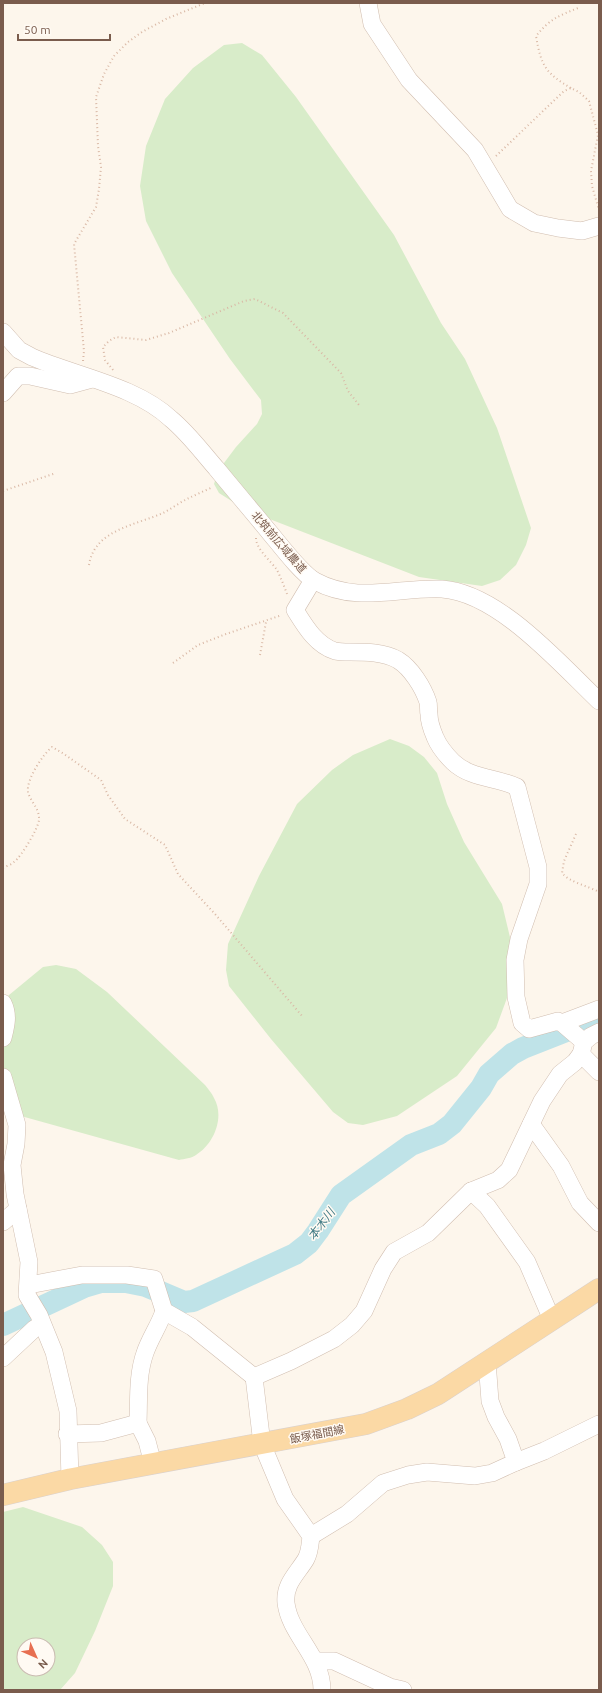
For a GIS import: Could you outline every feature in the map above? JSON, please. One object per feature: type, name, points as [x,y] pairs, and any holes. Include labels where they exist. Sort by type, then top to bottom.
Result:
[{"type":"main road","name":"飯塚福間線","points":[[3,1495],[70,1479],[366,1424],[388,1417],[438,1394],[599,1289]]},
{"type":"street","points":[[368,3],[372,24],[409,80],[475,150],[510,209],[534,223],[582,231],[599,226]]},
{"type":"street","name":"北筑前広域農道","points":[[3,332],[19,350],[42,362],[123,390],[153,404],[172,419],[288,554],[313,580],[343,592],[357,594],[442,589],[472,596],[487,603],[528,634],[599,701]]},
{"type":"street","points":[[3,393],[18,376],[30,376],[70,385],[87,378]]},
{"type":"street","points":[[313,580],[295,610],[308,630],[316,639],[335,651],[370,652],[386,655],[399,660],[419,683],[428,703],[429,716],[434,736],[441,749],[449,758],[466,771],[492,781],[502,782],[517,787],[538,867],[538,884],[519,939],[515,960],[516,997],[522,1023],[529,1029],[558,1021],[562,1023],[599,1072]]},
{"type":"street","points":[[3,1003],[6,1009],[7,1025],[3,1038]]},
{"type":"street","points":[[562,1023],[599,1009]]},
{"type":"street","points":[[254,1377],[291,1361],[334,1339],[352,1325],[364,1311],[383,1270],[394,1252],[428,1233],[471,1191],[498,1180],[508,1170],[542,1101],[560,1074],[575,1062],[582,1048],[591,1036],[599,1032]]},
{"type":"street","points":[[3,1077],[16,1125],[16,1144],[12,1165],[15,1194],[28,1262],[28,1295],[54,1352],[68,1411],[67,1434],[70,1479]]},
{"type":"street","points":[[531,1124],[561,1166],[580,1203],[599,1223]]},
{"type":"street","points":[[471,1191],[487,1206],[527,1262],[552,1320]]},
{"type":"street","points":[[3,1222],[18,1209]]},
{"type":"street","points":[[29,1285],[82,1275],[127,1275],[154,1279],[164,1311],[145,1352],[141,1368],[138,1423],[147,1441],[153,1464]]},
{"type":"street","points":[[164,1311],[192,1327],[254,1377],[262,1444],[285,1499],[311,1536],[310,1549],[306,1559],[295,1573],[287,1588],[286,1602],[292,1622],[315,1661],[322,1682],[322,1690]]},
{"type":"street","points":[[3,1358],[34,1329],[42,1324]]},
{"type":"street","points":[[487,1361],[490,1401],[496,1417],[508,1439],[516,1462]]},
{"type":"street","points":[[67,1434],[101,1433],[138,1423]]},
{"type":"street","points":[[311,1536],[347,1514],[383,1483],[408,1475],[427,1472],[475,1476],[492,1473],[544,1451],[599,1424]]},
{"type":"street","points":[[315,1661],[334,1662],[390,1687],[403,1690]]},
{"type":"path","points":[[87,378],[74,244],[96,206],[99,189],[101,167],[98,146],[96,97],[104,74],[114,56],[128,42],[142,32],[166,19],[205,3]]},
{"type":"path","points":[[578,8],[558,16],[544,26],[536,36],[542,61],[548,72],[559,81],[579,92],[589,101],[598,135],[591,171],[592,186],[599,210]]},
{"type":"path","points":[[484,167],[564,91],[571,88]]},
{"type":"path","points":[[115,372],[105,360],[103,347],[116,337],[146,340],[169,333],[244,301],[255,299],[283,313],[341,372],[348,391],[359,405]]},
{"type":"path","points":[[3,491],[56,473]]},
{"type":"path","points":[[89,565],[90,554],[110,534],[119,528],[151,518],[226,481]]},
{"type":"path","points":[[173,663],[198,645],[226,634],[266,622],[295,610],[276,569],[256,541],[256,531],[261,522]]},
{"type":"path","points":[[260,655],[266,622]]},
{"type":"path","points":[[3,868],[15,862],[29,843],[38,820],[36,806],[28,792],[29,784],[44,753],[52,747],[101,780],[108,795],[125,819],[165,845],[178,874],[200,897],[303,1017]]},
{"type":"path","points":[[576,834],[564,861],[562,874],[567,879],[583,884],[599,892]]},
{"type":"green space","points":[[242,43],[262,55],[296,97],[394,235],[441,323],[465,359],[497,428],[531,528],[526,545],[516,565],[500,580],[482,586],[419,577],[244,509],[219,493],[214,484],[218,471],[236,447],[257,424],[262,414],[261,400],[230,359],[172,273],[146,221],[140,186],[146,146],[165,99],[193,68],[224,45]]},
{"type":"green space","points":[[390,739],[409,746],[424,757],[437,773],[447,804],[464,842],[502,904],[514,954],[511,987],[496,1028],[457,1076],[397,1116],[363,1125],[348,1123],[333,1112],[271,1039],[229,986],[226,970],[228,944],[259,876],[297,804],[332,770],[353,755]]},
{"type":"green space","points":[[56,965],[76,969],[107,992],[209,1090],[217,1105],[218,1121],[213,1137],[196,1155],[179,1160],[3,1111],[3,1000],[43,967]]},
{"type":"green space","points":[[23,1507],[82,1527],[102,1545],[113,1562],[113,1586],[95,1631],[75,1673],[60,1690],[3,1690],[3,1512]]},
{"type":"waterway","name":"本木川","points":[[3,1325],[84,1287],[101,1282],[126,1282],[146,1286],[184,1302],[193,1301],[295,1254],[309,1243],[341,1195],[411,1145],[439,1134],[452,1124],[481,1088],[489,1074],[512,1054],[523,1048],[599,1018]]}]
